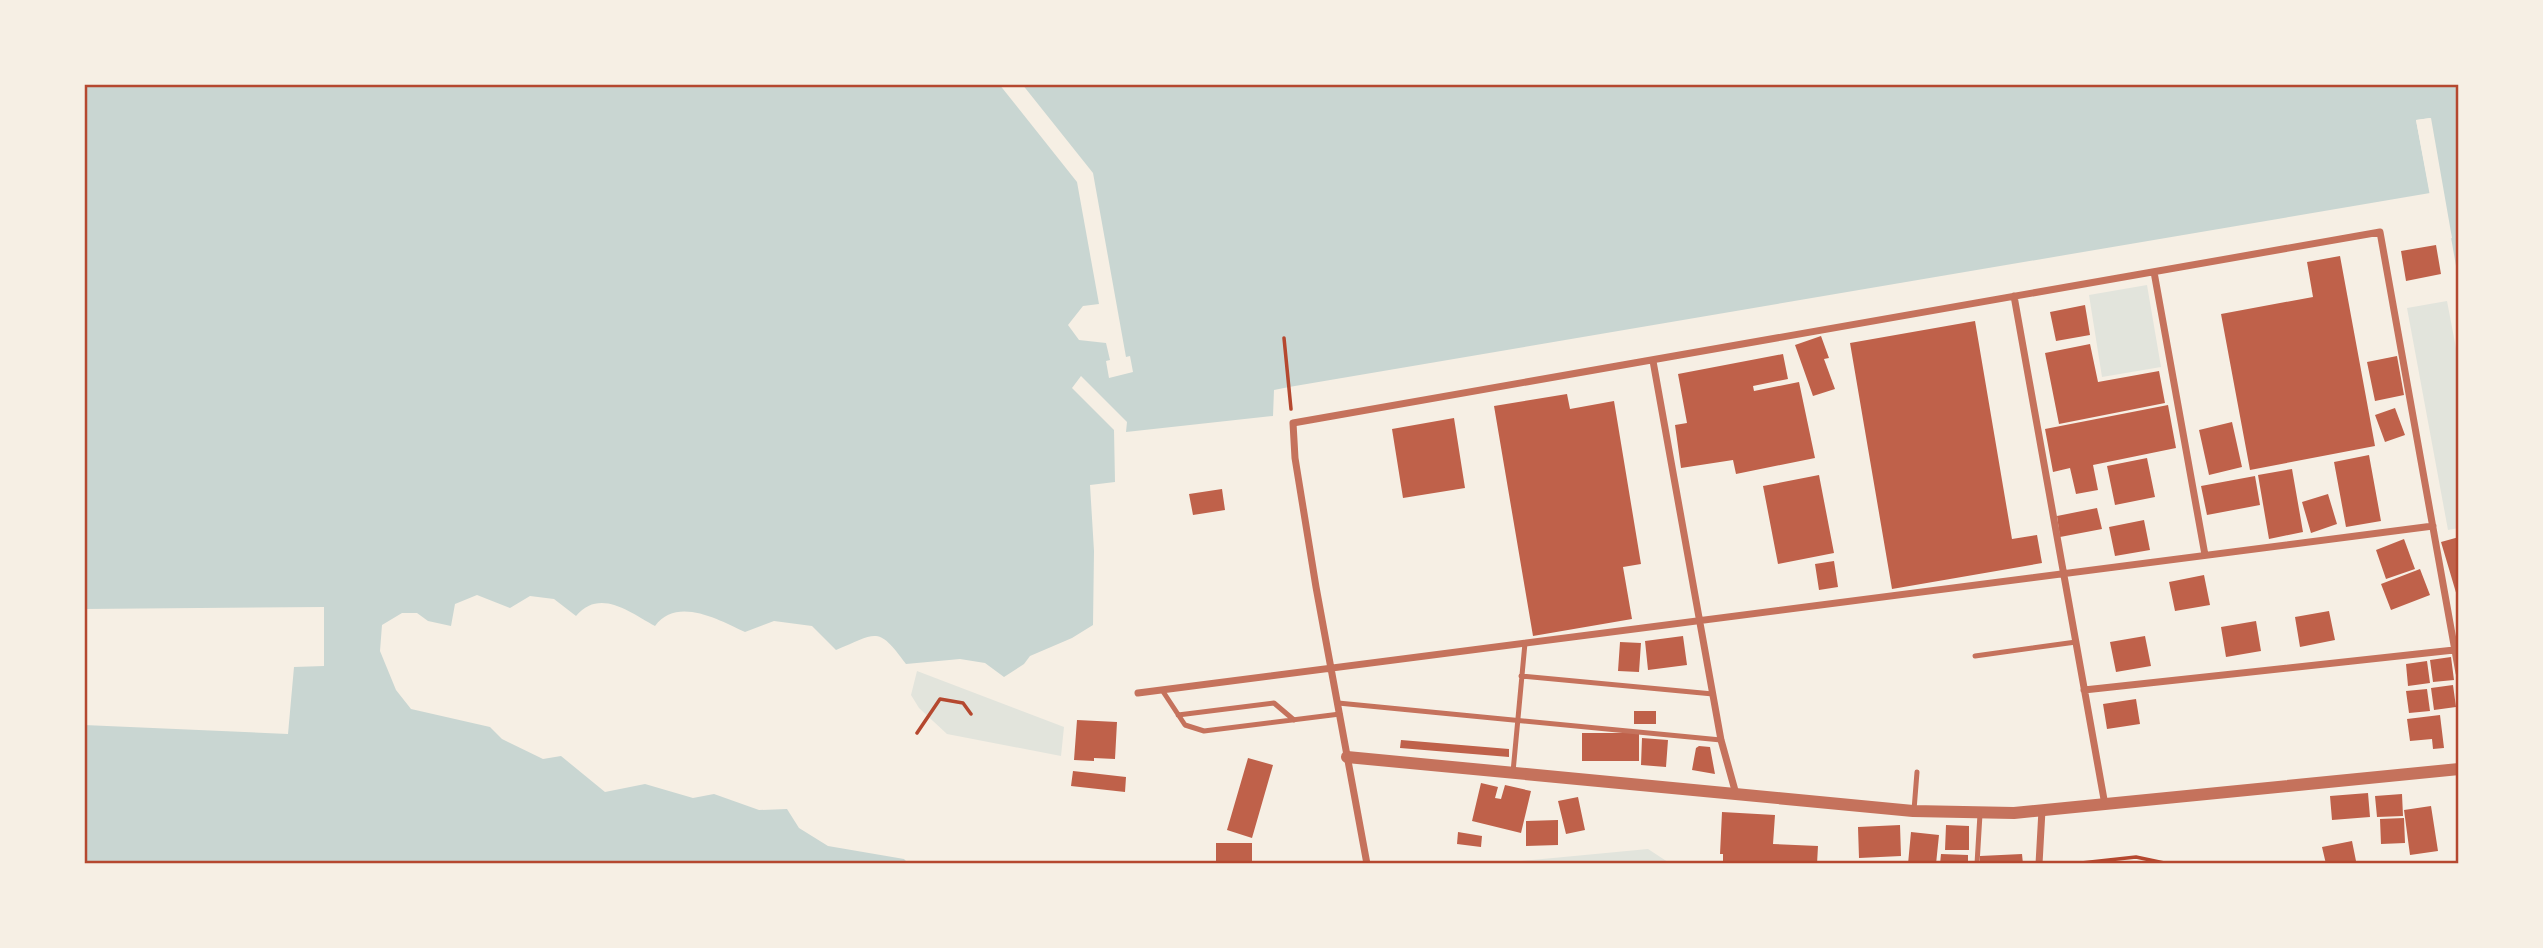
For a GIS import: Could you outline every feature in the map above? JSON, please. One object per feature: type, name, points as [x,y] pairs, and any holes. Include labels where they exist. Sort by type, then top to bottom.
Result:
[{"type":"street","points":[[1367,864],[1294,458],[1293,423],[2014,296],[2380,232],[2459,673]]},
{"type":"street","points":[[2154,272],[2205,555]]},
{"type":"street","points":[[2014,296],[2105,805]]},
{"type":"street","points":[[1653,361],[1721,740],[1736,794]]},
{"type":"street","points":[[1138,694],[2432,526]]},
{"type":"street","points":[[2084,690],[2454,650]]},
{"type":"street","points":[[1347,757],[1913,811],[1980,814],[2105,805],[2459,769]]},
{"type":"street","points":[[2039,864],[2042,810]]},
{"type":"lane","points":[[1975,656],[2076,642]]},
{"type":"lane","points":[[1513,772],[1525,643]]},
{"type":"lane","points":[[1521,676],[1713,694]]},
{"type":"lane","points":[[1162,690],[1178,715],[1192,729],[1204,731],[1340,714]]},
{"type":"lane","points":[[1178,715],[1274,703],[1294,720]]},
{"type":"lane","points":[[1338,703],[1517,718],[1721,740]]},
{"type":"lane","points":[[1913,811],[1917,772]]},
{"type":"lane","points":[[1977,864],[1980,814]]},
{"type":"path","points":[[1284,338],[1293,423]]},
{"type":"path","points":[[916,733],[940,699],[963,703],[971,714]]},
{"type":"path","points":[[2072,864],[2136,857],[2169,864]]},
{"type":"shaded area","points":[[84,84],[2459,84],[2459,283],[2430,118],[2416,120],[2430,193],[1289,387],[1274,390],[1273,416],[1126,432],[1127,422],[1081,376],[1072,388],[1114,430],[1115,482],[1090,485],[1094,551],[1093,625],[1072,638],[1030,656],[1024,664],[1004,677],[985,663],[960,659],[906,664],[889,643],[876,636],[869,636],[836,650],[812,626],[774,621],[745,632],[711,617],[686,612],[664,617],[655,626],[615,605],[595,604],[576,616],[554,599],[530,596],[510,608],[477,595],[455,604],[451,626],[428,621],[417,613],[402,613],[382,625],[380,651],[396,690],[411,709],[490,727],[502,739],[543,759],[561,756],[605,792],[645,784],[693,798],[714,794],[759,810],[787,809],[799,828],[828,846],[904,859],[909,864],[84,864],[84,725],[288,734],[294,667],[324,666],[324,607],[84,609]]},
{"type":"shaded area","points":[[2147,285],[2161,367],[2102,377],[2089,295]]},
{"type":"shaded area","points":[[2447,301],[2459,364],[2459,528],[2448,530],[2407,308]]},
{"type":"shaded area","points":[[917,671],[1064,727],[1061,756],[947,734],[919,708],[911,695]]},
{"type":"shaded area","points":[[1648,849],[1671,864],[1509,864],[1511,862]]},
{"type":"pier","points":[[999,84],[1022,84],[1093,173],[1126,357],[1130,356],[1133,372],[1109,378],[1106,361],[1110,360],[1106,343],[1079,340],[1068,325],[1083,306],[1099,304],[1077,182]]},
{"type":"pier","points":[[2431,118],[2452,238],[2448,239],[2428,122],[2420,123],[2433,192],[2430,196],[2416,120]]},
{"type":"building","points":[[2436,245],[2441,274],[2406,281],[2401,251]]},
{"type":"building","points":[[2340,256],[2375,446],[2250,470],[2221,314],[2313,297],[2307,262]]},
{"type":"building","points":[[2085,305],[2090,335],[2056,341],[2050,312]]},
{"type":"building","points":[[1975,321],[2012,539],[2037,535],[2042,563],[1892,589],[1850,343]]},
{"type":"building","points":[[1821,336],[1829,358],[1824,359],[1835,389],[1813,396],[1795,345]]},
{"type":"building","points":[[2090,344],[2098,382],[2159,371],[2165,403],[2059,424],[2045,353]]},
{"type":"building","points":[[1783,354],[1788,379],[1753,386],[1754,391],[1799,382],[1815,458],[1736,474],[1733,460],[1681,468],[1675,425],[1687,423],[1678,374]]},
{"type":"building","points":[[2397,356],[2404,395],[2375,401],[2367,362]]},
{"type":"building","points":[[1567,394],[1570,409],[1614,401],[1641,564],[1623,567],[1632,619],[1533,636],[1494,406]]},
{"type":"building","points":[[2168,405],[2176,448],[2093,465],[2098,490],[2076,494],[2070,468],[2053,472],[2045,429]]},
{"type":"building","points":[[2395,408],[2405,435],[2385,442],[2375,415]]},
{"type":"building","points":[[1454,418],[1465,488],[1403,498],[1392,429]]},
{"type":"building","points":[[2232,422],[2242,467],[2209,475],[2199,430]]},
{"type":"building","points":[[2369,455],[2381,521],[2346,527],[2334,462]]},
{"type":"building","points":[[2147,458],[2155,497],[2115,505],[2107,466]]},
{"type":"building","points":[[2292,469],[2303,532],[2269,539],[2258,475]]},
{"type":"building","points":[[1819,475],[1834,553],[1778,564],[1763,486]]},
{"type":"building","points":[[2255,476],[2260,505],[2207,515],[2201,486]]},
{"type":"building","points":[[1222,489],[1225,510],[1193,515],[1189,494]]},
{"type":"building","points":[[2328,494],[2337,524],[2311,533],[2302,502]]},
{"type":"building","points":[[2097,508],[2102,529],[2060,537],[2057,516]]},
{"type":"building","points":[[2144,520],[2150,550],[2115,556],[2109,527]]},
{"type":"building","points":[[2459,537],[2459,595],[2457,596],[2441,542]]},
{"type":"building","points":[[2404,539],[2415,569],[2386,579],[2376,550]]},
{"type":"building","points":[[1834,561],[1838,587],[1819,590],[1815,564]]},
{"type":"building","points":[[2420,569],[2430,595],[2391,610],[2381,584]]},
{"type":"building","points":[[2204,575],[2210,605],[2175,611],[2169,582]]},
{"type":"building","points":[[2329,611],[2335,640],[2300,647],[2295,617]]},
{"type":"building","points":[[2256,621],[2261,651],[2226,657],[2221,627]]},
{"type":"building","points":[[1683,636],[1687,665],[1648,670],[1645,641]]},
{"type":"building","points":[[2145,636],[2151,666],[2116,672],[2110,642]]},
{"type":"building","points":[[1620,642],[1641,643],[1639,672],[1618,671]]},
{"type":"building","points":[[2451,657],[2454,680],[2433,682],[2430,660]]},
{"type":"building","points":[[2427,661],[2430,683],[2408,686],[2406,664]]},
{"type":"building","points":[[2453,685],[2456,707],[2434,710],[2431,688]]},
{"type":"building","points":[[2427,689],[2430,711],[2409,713],[2406,691]]},
{"type":"building","points":[[2136,699],[2140,724],[2107,729],[2103,704]]},
{"type":"building","points":[[1634,711],[1656,711],[1656,724],[1634,724]]},
{"type":"building","points":[[2440,715],[2444,748],[2433,749],[2432,739],[2410,741],[2407,719]]},
{"type":"building","points":[[1077,720],[1117,722],[1115,759],[1074,760]]},
{"type":"building","points":[[1582,733],[1639,733],[1639,761],[1582,761]]},
{"type":"building","points":[[1642,738],[1668,740],[1666,767],[1641,765]]},
{"type":"building","points":[[1401,740],[1509,749],[1509,757],[1400,748]]},
{"type":"building","points":[[1710,747],[1715,774],[1692,770],[1696,748]]},
{"type":"building","points":[[1248,758],[1273,765],[1252,838],[1227,830]]},
{"type":"building","points":[[1073,771],[1126,777],[1125,792],[1071,786]]},
{"type":"building","points":[[1481,783],[1498,787],[1495,798],[1501,799],[1505,785],[1531,791],[1521,833],[1472,821]]},
{"type":"building","points":[[2368,793],[2370,817],[2332,820],[2330,796]]},
{"type":"building","points":[[2402,794],[2403,816],[2377,817],[2375,796]]},
{"type":"building","points":[[1578,797],[1585,830],[1566,834],[1558,801]]},
{"type":"building","points":[[2431,806],[2438,851],[2410,855],[2404,810]]},
{"type":"building","points":[[1722,812],[1775,815],[1773,844],[1818,846],[1817,864],[1723,864],[1723,854],[1720,854]]},
{"type":"building","points":[[2404,818],[2405,843],[2381,844],[2380,819]]},
{"type":"building","points":[[1558,820],[1558,845],[1526,846],[1526,821]]},
{"type":"building","points":[[1900,825],[1901,856],[1859,858],[1858,827]]},
{"type":"building","points":[[1946,825],[1969,826],[1969,850],[1945,850]]},
{"type":"building","points":[[1458,832],[1482,836],[1481,847],[1457,844]]},
{"type":"building","points":[[1911,832],[1939,835],[1936,864],[1908,864]]},
{"type":"building","points":[[2352,841],[2356,861],[2326,864],[2322,847]]},
{"type":"building","points":[[1216,843],[1252,843],[1252,862],[1216,861]]},
{"type":"building","points":[[1941,854],[1968,855],[1968,864],[1940,864]]},
{"type":"building","points":[[2022,854],[2023,864],[1980,864],[1980,856]]}]
